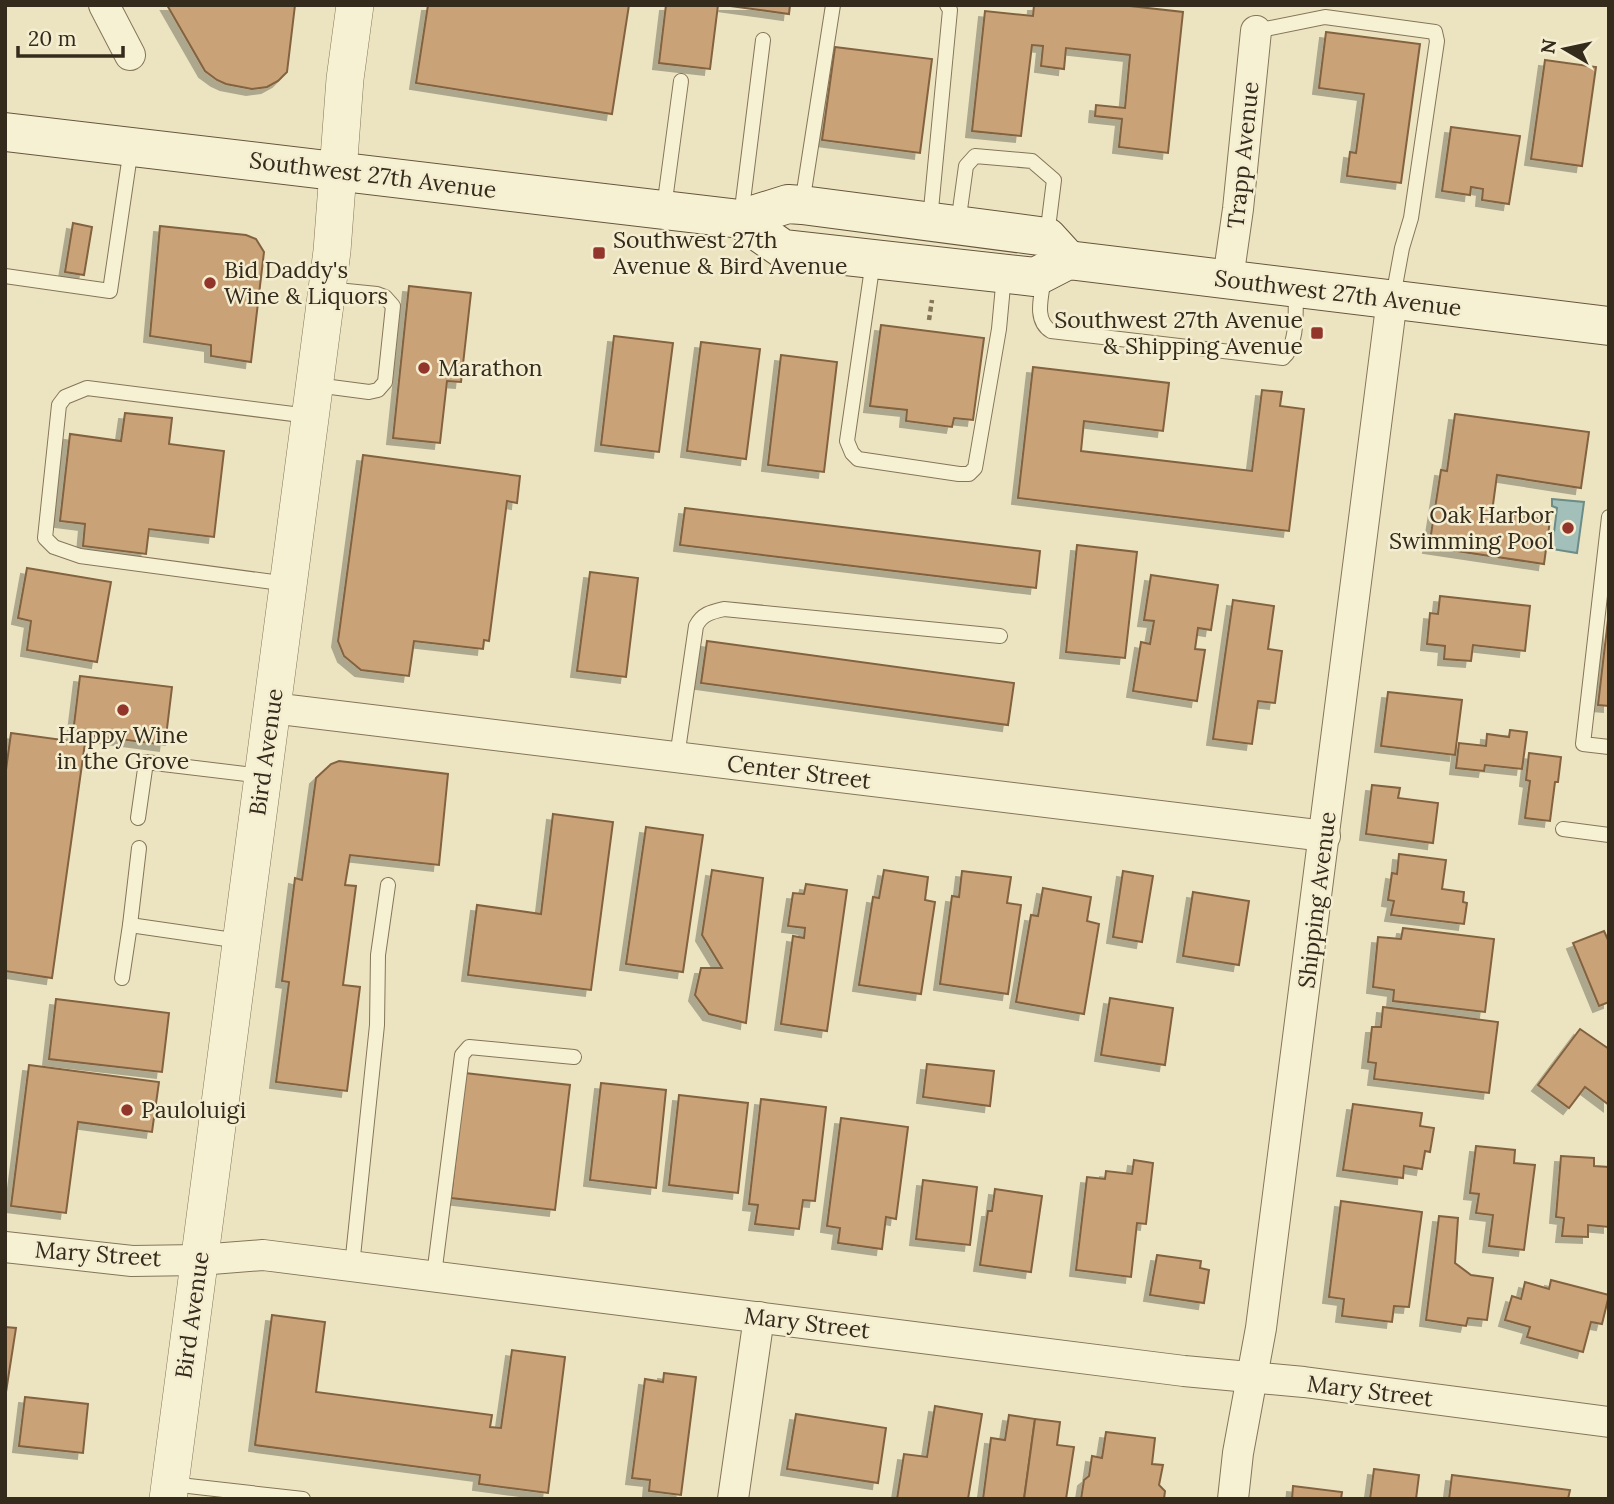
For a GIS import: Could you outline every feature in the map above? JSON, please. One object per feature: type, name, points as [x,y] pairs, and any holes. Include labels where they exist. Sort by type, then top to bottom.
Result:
[{"type":"main road","name":"Southwest 27th Avenue","points":[[5,132],[740,219],[788,204],[802,205],[944,224],[1053,256],[1609,326]]},
{"type":"main road","name":"Southwest 27th Avenue","points":[[740,219],[783,249],[873,260],[1035,277],[1053,256]]},
{"type":"street","points":[[104,5],[130,55]]},
{"type":"street","name":"Bird Avenue","points":[[169,1491],[327,289],[345,79],[355,5]]},
{"type":"street","name":"Trapp Avenue","points":[[1228,279],[1256,31]]},
{"type":"street","name":"Shipping Avenue","points":[[1233,1499],[1238,1453],[1265,1300],[1392,299]]},
{"type":"street","name":"Center Street","points":[[272,708],[1325,836]]},
{"type":"street","name":"Mary Street","points":[[5,1247],[132,1261],[200,1260],[262,1255],[1184,1371],[1304,1382],[1609,1422]]},
{"type":"street","points":[[733,1499],[759,1317]]},
{"type":"lane","points":[[802,205],[833,5]]},
{"type":"lane","points":[[944,224],[950,10],[947,5]]},
{"type":"lane","points":[[1256,31],[1325,17],[1435,32],[1437,41],[1411,219],[1392,299]]},
{"type":"lane","points":[[740,219],[763,40]]},
{"type":"lane","points":[[664,210],[681,81]]},
{"type":"lane","points":[[5,276],[110,291],[131,147]]},
{"type":"lane","points":[[944,224],[966,166],[975,156],[1032,161],[1054,180],[1053,256],[1040,317],[1044,326],[1051,331],[1283,358],[1288,354],[1292,339],[1296,288]]},
{"type":"lane","points":[[873,260],[847,441],[858,459],[959,474],[968,474],[975,468],[999,329],[1004,274]]},
{"type":"lane","points":[[288,584],[80,556],[54,547],[45,538],[59,405],[65,397],[87,388],[312,400],[378,390],[385,382],[396,350],[393,306],[385,297],[377,294],[327,289]]},
{"type":"lane","points":[[1609,517],[1583,744],[1609,747]]},
{"type":"lane","points":[[677,757],[696,626],[700,618],[709,613],[724,609],[1000,636]]},
{"type":"lane","points":[[138,818],[145,762],[263,776]]},
{"type":"lane","points":[[1563,828],[1609,835]]},
{"type":"lane","points":[[122,978],[139,848]]},
{"type":"lane","points":[[352,1266],[377,1025],[378,955],[388,885]]},
{"type":"lane","points":[[130,925],[241,941]]},
{"type":"lane","points":[[434,1275],[462,1055],[469,1047],[574,1058]]},
{"type":"lane","points":[[169,1491],[303,1499]]},
{"type":"path","points":[[929,320],[933,296]]},
{"type":"water","name":"Oak Harbor Swimming Pool","points":[[1552,499],[1584,502],[1577,553],[1552,549],[1557,508],[1552,506]]},
{"type":"building","points":[[167,5],[295,5],[287,72],[267,87],[252,89],[217,80],[205,71]]},
{"type":"building","points":[[428,5],[629,5],[612,114],[416,83]]},
{"type":"building","points":[[666,5],[718,5],[710,69],[659,63]]},
{"type":"building","points":[[723,5],[790,5],[789,14]]},
{"type":"building","points":[[1034,5],[1121,5],[1183,12],[1168,153],[1119,147],[1122,119],[1095,116],[1096,105],[1125,108],[1130,55],[1066,48],[1064,69],[1041,66],[1043,46],[1032,45],[1021,136],[972,131],[985,11],[1033,16]]},
{"type":"building","points":[[1326,32],[1420,44],[1401,183],[1347,176],[1350,152],[1356,153],[1364,94],[1319,88]]},
{"type":"building","points":[[835,47],[932,59],[920,153],[822,140]]},
{"type":"building","points":[[1545,60],[1596,67],[1582,166],[1531,159]]},
{"type":"building","points":[[1451,127],[1520,136],[1509,204],[1482,200],[1483,189],[1471,187],[1470,195],[1442,191]]},
{"type":"building","points":[[73,223],[92,227],[84,275],[65,272]]},
{"type":"building","points":[[160,226],[246,235],[256,239],[264,252],[251,362],[211,356],[211,345],[150,336]]},
{"type":"building","points":[[409,286],[471,293],[461,382],[447,381],[440,443],[393,438]]},
{"type":"building","points":[[881,325],[984,338],[973,420],[954,418],[952,427],[906,421],[907,410],[870,406]]},
{"type":"building","points":[[614,336],[673,343],[659,452],[601,445]]},
{"type":"building","points":[[701,342],[760,349],[746,459],[687,451]]},
{"type":"building","points":[[781,355],[837,362],[824,472],[768,465]]},
{"type":"building","points":[[1033,367],[1169,383],[1163,431],[1084,421],[1081,451],[1252,471],[1262,390],[1282,392],[1280,406],[1304,409],[1289,531],[1018,498]]},
{"type":"building","points":[[125,413],[172,418],[169,444],[224,451],[214,537],[149,529],[146,554],[83,546],[85,524],[60,521],[70,434],[121,441]]},
{"type":"building","points":[[1455,414],[1589,432],[1581,488],[1497,475],[1492,512],[1550,520],[1544,564],[1429,547],[1441,470],[1447,471]]},
{"type":"building","points":[[363,455],[520,476],[517,503],[507,501],[489,641],[484,640],[483,649],[414,641],[409,676],[361,670],[344,656],[338,641]]},
{"type":"building","points":[[685,508],[1040,551],[1036,588],[680,545]]},
{"type":"building","points":[[1077,545],[1137,552],[1125,658],[1066,652]]},
{"type":"building","points":[[27,568],[111,582],[97,662],[27,650],[31,621],[18,618]]},
{"type":"building","points":[[590,572],[638,578],[626,677],[577,671]]},
{"type":"building","points":[[1151,575],[1218,585],[1211,630],[1198,628],[1195,649],[1205,650],[1197,701],[1133,691],[1141,642],[1150,644],[1154,621],[1144,620]]},
{"type":"building","points":[[1440,596],[1530,606],[1525,651],[1473,645],[1471,661],[1444,659],[1445,646],[1427,644],[1430,613],[1438,614]]},
{"type":"building","points":[[1233,600],[1274,606],[1268,649],[1282,651],[1275,703],[1258,701],[1252,744],[1213,739]]},
{"type":"building","points":[[1609,611],[1609,706],[1598,705]]},
{"type":"building","points":[[707,641],[1014,683],[1008,725],[701,683]]},
{"type":"building","name":"Happy Wine in the Grove","points":[[80,676],[172,687],[165,745],[73,733]]},
{"type":"building","points":[[1388,692],[1462,700],[1455,755],[1381,746]]},
{"type":"building","points":[[1510,730],[1527,732],[1522,769],[1485,765],[1484,771],[1456,768],[1459,743],[1486,746],[1487,734],[1509,737]]},
{"type":"building","points":[[11,733],[85,743],[52,978],[5,971],[5,777]]},
{"type":"building","points":[[1529,753],[1561,757],[1550,821],[1525,818],[1530,781],[1526,780]]},
{"type":"building","points":[[339,761],[448,774],[439,865],[350,855],[345,885],[356,886],[343,985],[360,987],[347,1091],[276,1082],[289,982],[282,981],[295,878],[302,880],[316,778],[331,764]]},
{"type":"building","points":[[1372,785],[1400,788],[1398,798],[1438,803],[1433,843],[1366,834]]},
{"type":"building","points":[[553,814],[613,822],[591,990],[468,975],[477,905],[541,914]]},
{"type":"building","points":[[646,827],[703,835],[683,972],[626,964]]},
{"type":"building","points":[[1399,854],[1446,860],[1442,889],[1464,892],[1463,902],[1467,903],[1464,924],[1391,915],[1394,901],[1388,900],[1392,873],[1397,874]]},
{"type":"building","points":[[712,870],[763,878],[746,1023],[709,1014],[695,995],[701,968],[722,968],[702,935]]},
{"type":"building","points":[[884,870],[928,877],[925,900],[935,902],[921,994],[859,985],[873,897],[879,898]]},
{"type":"building","points":[[962,871],[1011,877],[1007,903],[1021,905],[1008,994],[940,984],[952,896],[959,897]]},
{"type":"building","points":[[1123,871],[1153,876],[1142,942],[1113,937]]},
{"type":"building","points":[[806,884],[847,890],[827,1031],[781,1024],[793,936],[804,938],[805,928],[788,926],[793,893],[804,894]]},
{"type":"building","points":[[1043,888],[1091,897],[1087,921],[1099,924],[1084,1014],[1016,1002],[1031,915],[1038,916]]},
{"type":"building","points":[[1193,892],[1249,901],[1239,965],[1183,956]]},
{"type":"building","points":[[1403,928],[1494,939],[1485,1012],[1393,1001],[1394,990],[1373,987],[1378,937],[1401,939]]},
{"type":"building","points":[[1604,931],[1609,942],[1609,1002],[1599,1006],[1573,943]]},
{"type":"building","points":[[1110,998],[1173,1008],[1165,1065],[1101,1055]]},
{"type":"building","points":[[56,999],[169,1013],[162,1072],[49,1059]]},
{"type":"building","points":[[1383,1007],[1498,1022],[1489,1093],[1374,1079],[1376,1063],[1368,1062],[1372,1027],[1381,1027]]},
{"type":"building","points":[[1580,1029],[1609,1049],[1609,1105],[1585,1087],[1569,1108],[1538,1085]]},
{"type":"building","points":[[927,1064],[994,1071],[990,1106],[923,1097]]},
{"type":"building","points":[[29,1065],[159,1082],[152,1132],[78,1122],[66,1213],[11,1206]]},
{"type":"building","points":[[465,1073],[570,1085],[555,1210],[451,1198]]},
{"type":"building","points":[[601,1083],[666,1090],[656,1188],[590,1180]]},
{"type":"building","points":[[679,1095],[748,1103],[738,1193],[669,1185]]},
{"type":"building","points":[[761,1099],[826,1107],[815,1201],[803,1200],[799,1229],[755,1224],[758,1205],[749,1204]]},
{"type":"building","points":[[1353,1104],[1422,1113],[1420,1126],[1434,1128],[1430,1152],[1425,1151],[1422,1169],[1404,1166],[1403,1178],[1343,1170]]},
{"type":"building","points":[[841,1118],[908,1127],[896,1219],[886,1217],[882,1249],[838,1243],[840,1228],[827,1226]]},
{"type":"building","points":[[1476,1146],[1515,1150],[1514,1163],[1535,1165],[1524,1250],[1489,1246],[1493,1215],[1476,1213],[1479,1194],[1470,1193]]},
{"type":"building","points":[[1561,1156],[1594,1158],[1594,1166],[1609,1167],[1609,1227],[1588,1225],[1588,1237],[1562,1236],[1564,1218],[1556,1217]]},
{"type":"building","points":[[1134,1160],[1153,1163],[1146,1224],[1137,1223],[1131,1277],[1076,1270],[1087,1177],[1105,1179],[1106,1171],[1132,1174]]},
{"type":"building","points":[[923,1180],[977,1187],[970,1245],[916,1239]]},
{"type":"building","points":[[995,1189],[1042,1196],[1031,1272],[980,1265],[988,1211],[992,1211]]},
{"type":"building","points":[[1341,1201],[1422,1212],[1409,1307],[1394,1306],[1392,1322],[1342,1316],[1344,1299],[1329,1297]]},
{"type":"building","points":[[1439,1216],[1458,1218],[1455,1263],[1471,1275],[1493,1278],[1487,1320],[1468,1318],[1466,1326],[1426,1320]]},
{"type":"building","points":[[1157,1255],[1201,1261],[1200,1268],[1209,1270],[1204,1303],[1150,1295]]},
{"type":"building","points":[[1551,1280],[1609,1295],[1602,1324],[1591,1322],[1583,1352],[1527,1337],[1530,1327],[1505,1320],[1512,1296],[1521,1299],[1525,1282],[1549,1289]]},
{"type":"building","points":[[272,1315],[325,1322],[316,1392],[492,1415],[490,1427],[501,1428],[512,1350],[565,1357],[548,1493],[479,1484],[480,1475],[255,1445]]},
{"type":"building","points":[[5,1327],[16,1328],[6,1392],[5,1392]]},
{"type":"building","points":[[664,1373],[696,1377],[681,1495],[649,1491],[650,1480],[632,1478],[645,1379],[663,1382]]},
{"type":"building","points":[[25,1397],[88,1404],[83,1453],[19,1446]]},
{"type":"building","points":[[935,1406],[982,1414],[968,1499],[897,1499],[904,1454],[927,1457]]},
{"type":"building","points":[[796,1414],[886,1428],[878,1483],[787,1469]]},
{"type":"building","points":[[1009,1415],[1035,1419],[1024,1499],[983,1499],[991,1438],[1005,1440]]},
{"type":"building","points":[[1035,1419],[1060,1422],[1057,1445],[1074,1447],[1066,1499],[1024,1499]]},
{"type":"building","points":[[1106,1432],[1155,1438],[1152,1464],[1163,1465],[1159,1485],[1165,1491],[1164,1499],[1081,1499],[1092,1456],[1102,1458]]},
{"type":"building","points":[[1374,1469],[1419,1475],[1416,1499],[1370,1499]]},
{"type":"building","points":[[1452,1475],[1570,1490],[1568,1499],[1449,1499]]},
{"type":"building","points":[[1293,1486],[1342,1492],[1341,1499],[1292,1499]]},
{"type":"place","name":"Southwest 27th Avenue & Bird Avenue","points":[[599,253]]},
{"type":"place","name":"Bid Daddy's Wine & Liquors","points":[[210,283]]},
{"type":"place","name":"Southwest 27th Avenue & Shipping Avenue","points":[[1317,333]]},
{"type":"place","name":"Marathon","points":[[424,368]]},
{"type":"place","name":"Oak Harbor Swimming Pool","points":[[1568,528]]},
{"type":"place","name":"Happy Wine in the Grove","points":[[123,710]]},
{"type":"place","name":"Pauloluigi","points":[[127,1110]]}]
